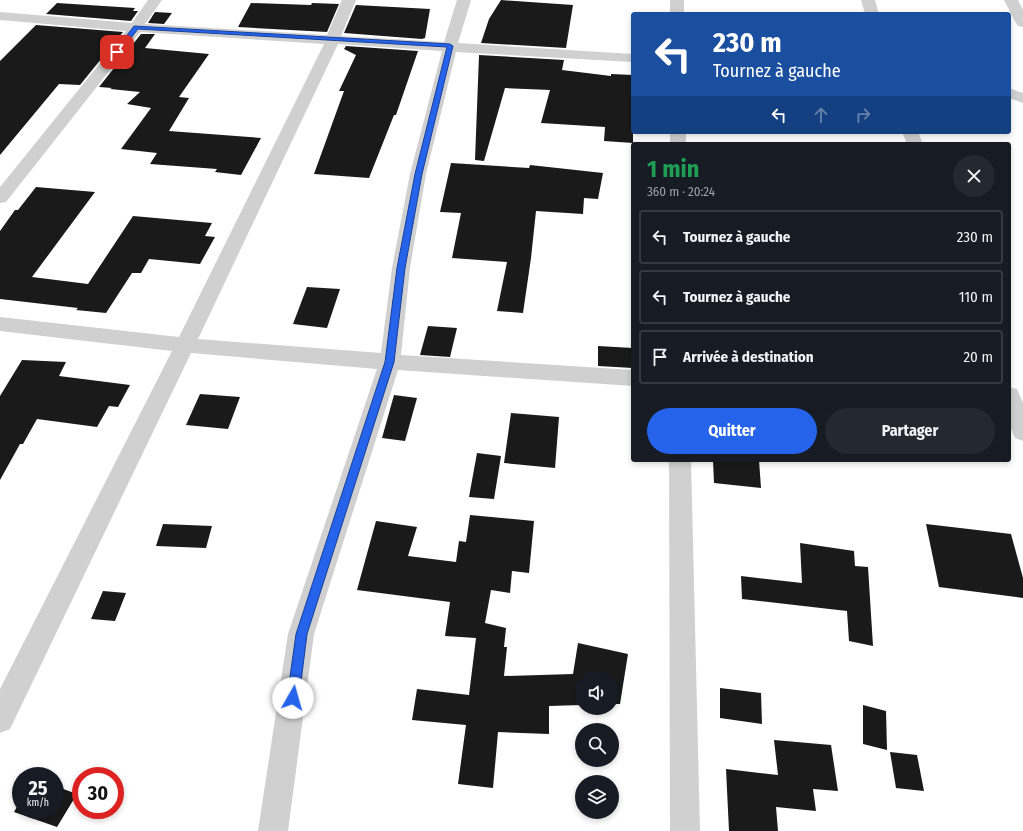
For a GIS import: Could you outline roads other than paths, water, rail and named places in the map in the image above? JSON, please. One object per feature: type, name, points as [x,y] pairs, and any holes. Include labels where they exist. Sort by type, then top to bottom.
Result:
[{"type":"street","points":[[0,198],[136,28],[155,0]]},
{"type":"street","points":[[0,719],[185,345],[333,39],[349,0]]},
{"type":"street","points":[[273,831],[302,634],[390,362],[401,268],[418,174],[450,46],[464,0]]},
{"type":"street","points":[[677,0],[677,12]]},
{"type":"street","points":[[868,0],[871,12]]},
{"type":"street","points":[[1011,0],[1022,19]]},
{"type":"street","points":[[0,16],[136,28],[631,58]]},
{"type":"street","points":[[1011,94],[1023,98]]},
{"type":"street","points":[[0,324],[185,345],[390,362],[631,378]]},
{"type":"street","points":[[1011,400],[1023,432]]},
{"type":"street","points":[[1011,442],[1023,445]]},
{"type":"street","points":[[680,462],[685,831]]}]
